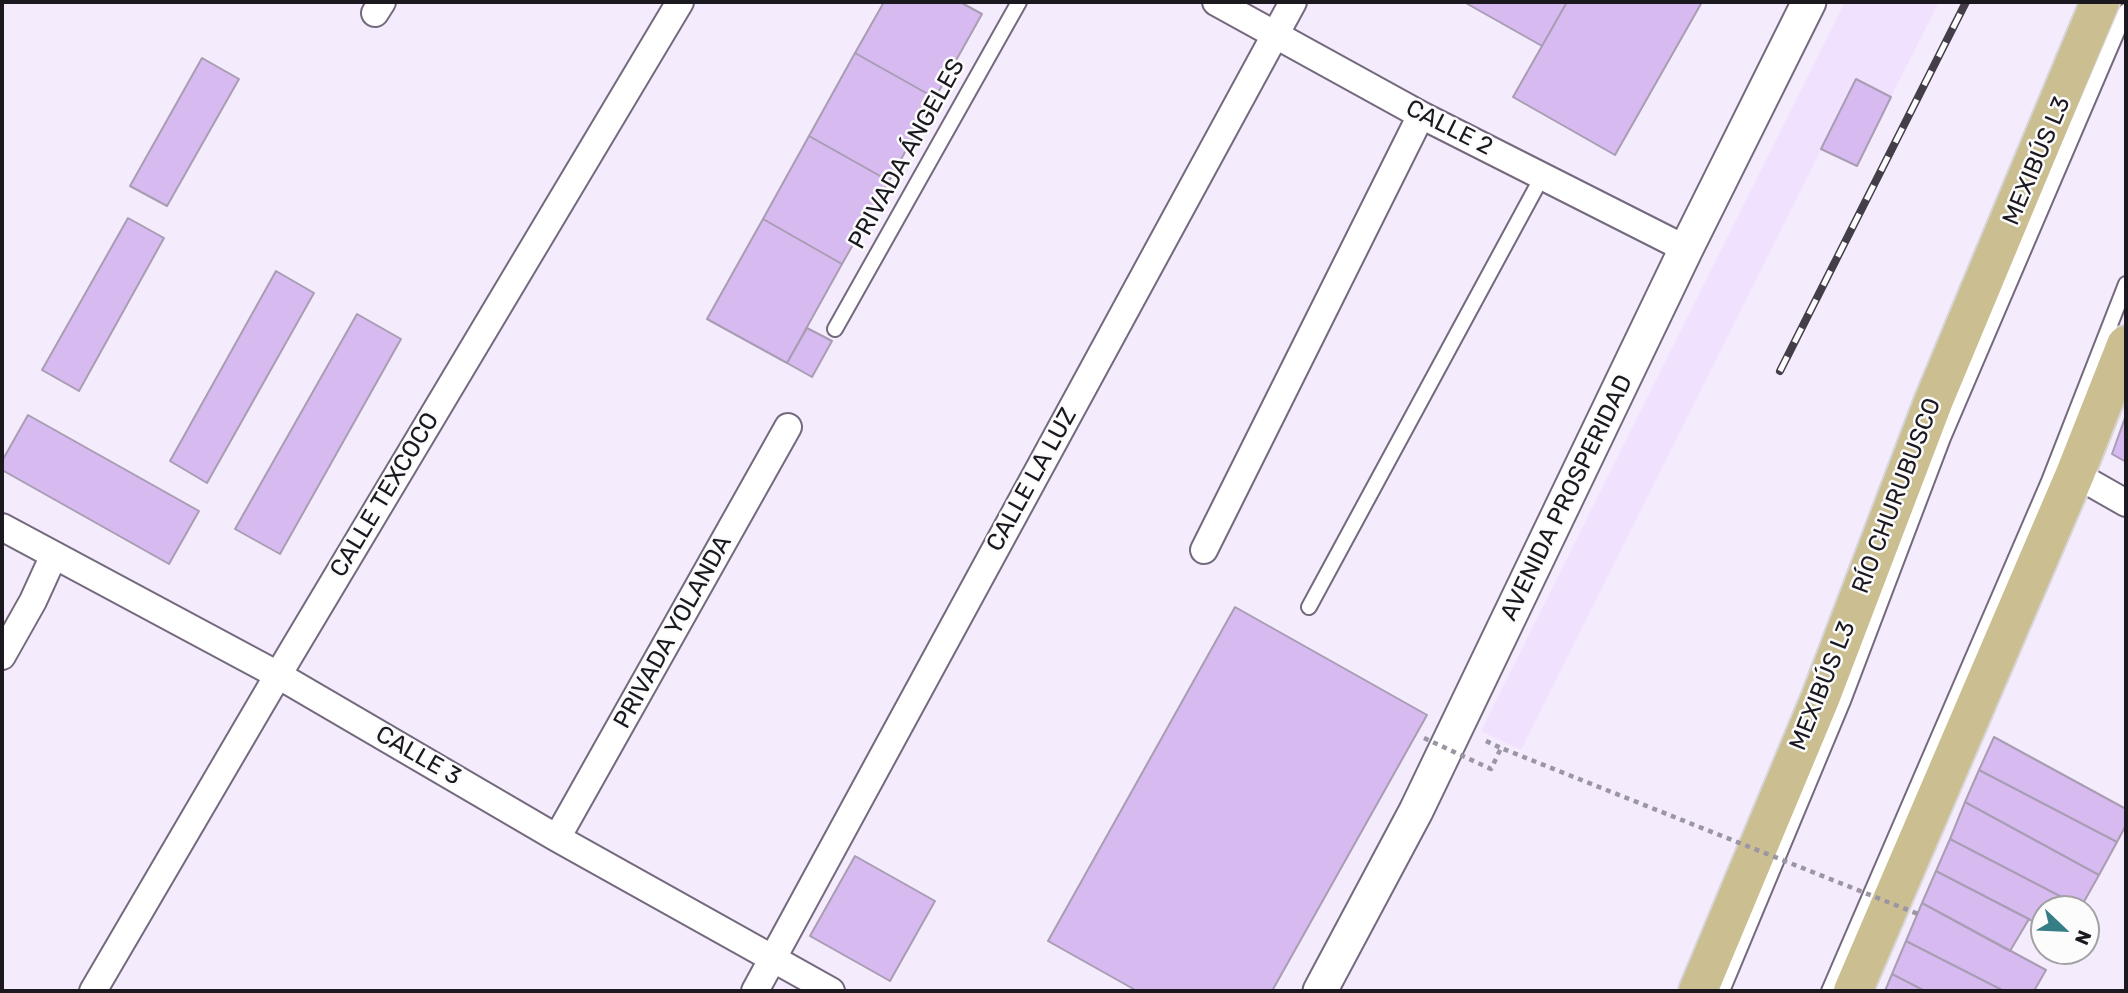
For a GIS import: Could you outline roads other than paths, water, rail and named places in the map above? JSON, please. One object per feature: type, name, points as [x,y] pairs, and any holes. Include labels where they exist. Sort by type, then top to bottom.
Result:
[{"type":"main road","name":"RÍO CHURUBUSCO","points":[[1698,991],[1820,699],[1934,400],[2100,2]]},
{"type":"main road","points":[[1853,991],[2075,474],[2126,345]]},
{"type":"street","name":"CALLE TEXCOCO","points":[[93,991],[278,675],[680,2]]},
{"type":"street","name":"CALLE 2","points":[[1216,2],[1421,115],[1686,249]]},
{"type":"street","name":"CALLE LA LUZ","points":[[755,991],[1293,2]]},
{"type":"street","name":"AVENIDA PROSPERIDAD","points":[[1320,991],[1416,811],[1686,249],[1809,2]]},
{"type":"street","points":[[1204,550],[1421,115]]},
{"type":"street","name":"PRIVADA YOLANDA","points":[[557,838],[788,427]]},
{"type":"street","points":[[2075,474],[2126,503]]},
{"type":"street","name":"CALLE 3","points":[[2,527],[278,675],[557,838],[831,991]]},
{"type":"street","points":[[2,656],[33,601],[54,555]]},
{"type":"lane","name":"PRIVADA ÁNGELES","points":[[835,329],[1019,2]]},
{"type":"lane","name":"MEXIBÚS L3","points":[[1722,991],[1843,701],[1943,438],[2126,10]]},
{"type":"lane","points":[[1309,607],[1543,175]]},
{"type":"lane","points":[[1829,991],[2049,481],[2126,284]]},
{"type":"railway","points":[[1780,371],[1966,2]]}]
